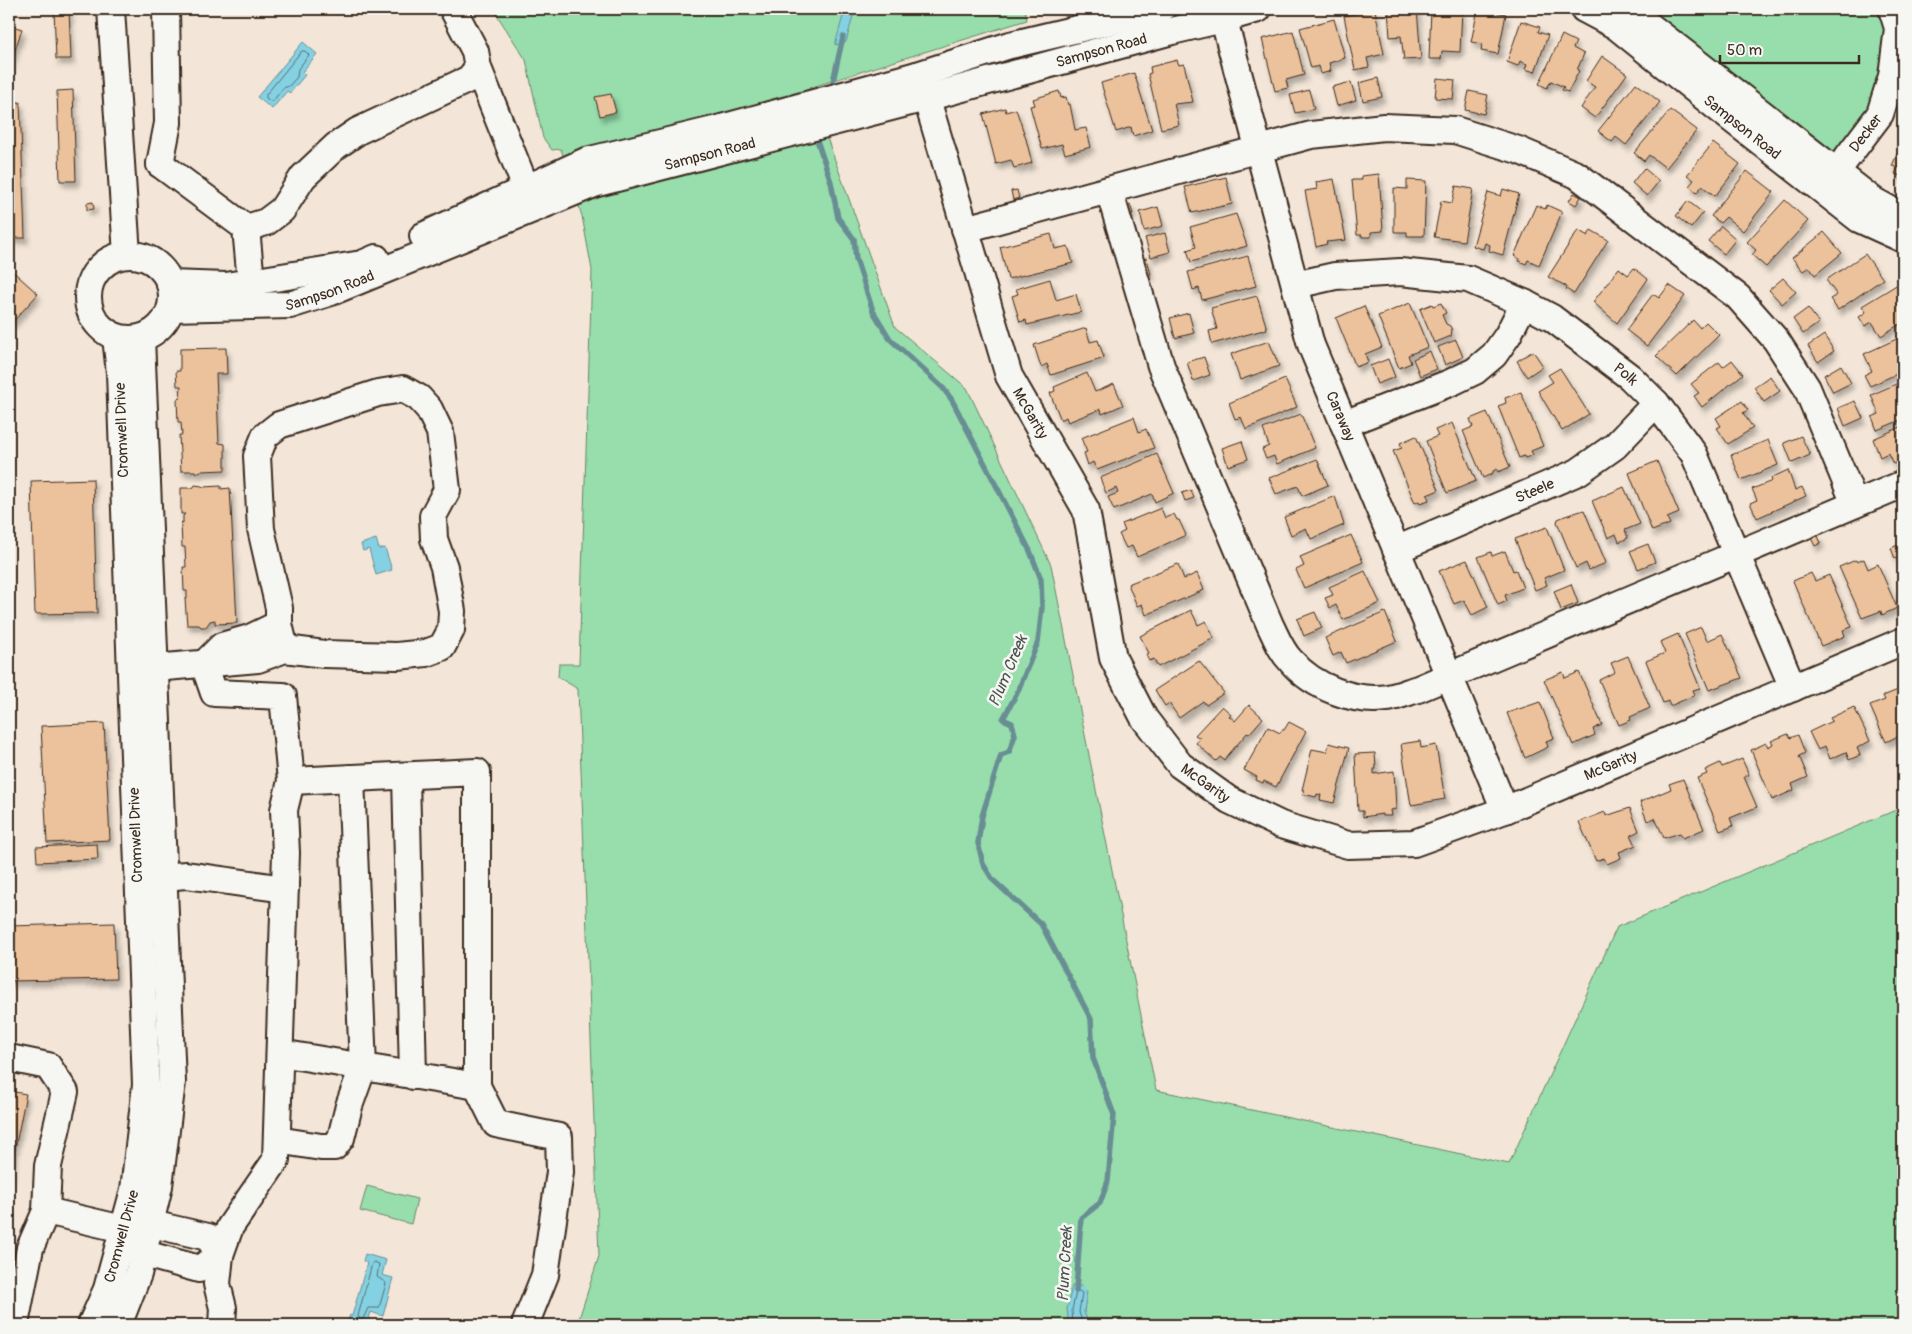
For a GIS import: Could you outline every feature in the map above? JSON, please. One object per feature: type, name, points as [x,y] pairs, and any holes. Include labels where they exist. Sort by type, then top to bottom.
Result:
[{"type":"street","points":[[111,9],[127,255]]},
{"type":"street","points":[[160,164],[168,122],[166,9]]},
{"type":"street","points":[[452,9],[475,52],[478,68],[526,188]]},
{"type":"street","name":"Sampson Road","points":[[171,296],[290,305],[331,292],[594,184],[922,87],[1010,45],[1161,9]]},
{"type":"street","name":"Sampson Road","points":[[171,296],[362,264],[586,161],[714,130],[922,87],[1172,31],[1222,14],[1258,9]]},
{"type":"street","name":"Sampson Road","points":[[1584,9],[1616,26],[1830,181],[1874,201],[1903,217]]},
{"type":"street","name":"Sampson Road","points":[[1628,9],[1830,181],[1859,219],[1903,239]]},
{"type":"street","name":"Decker","points":[[1830,181],[1880,114],[1892,76],[1898,28],[1892,9]]},
{"type":"street","name":"Caraway","points":[[1222,14],[1310,345],[1505,810]]},
{"type":"street","points":[[246,228],[266,222],[282,210],[303,177],[336,146],[358,131],[469,79],[478,68]]},
{"type":"street","name":"McGarity","points":[[922,87],[1010,376],[1086,510],[1114,658],[1144,718],[1180,765],[1229,800],[1281,825],[1348,845],[1414,843],[1505,810],[1903,641]]},
{"type":"street","points":[[965,229],[1311,135],[1384,127],[1455,130],[1518,150],[1577,175],[1738,297],[1776,340],[1807,388],[1855,504]]},
{"type":"street","points":[[122,176],[160,164]]},
{"type":"street","points":[[160,164],[246,228],[251,282]]},
{"type":"street","points":[[1109,190],[1161,366],[1270,625],[1290,661],[1302,672],[1325,687],[1340,693],[1372,698],[1389,698],[1418,689],[1903,484]]},
{"type":"street","points":[[127,255],[141,256],[154,262],[164,272],[171,296],[167,319],[160,327],[151,334],[128,338],[105,331],[96,322],[90,311],[88,299],[89,286],[94,275],[102,265],[114,258],[127,255]]},
{"type":"street","name":"Polk","points":[[1295,285],[1335,276],[1400,272],[1468,279],[1524,303],[1552,318],[1630,377],[1656,403],[1694,454],[1793,688]]},
{"type":"street","points":[[1344,424],[1452,382],[1475,371],[1494,355],[1508,335],[1524,303]]},
{"type":"street","name":"Cromwell Drive","points":[[91,1325],[132,1235],[159,1186],[172,1082],[154,668],[128,338]]},
{"type":"street","name":"Cromwell Drive","points":[[118,1325],[138,1274],[132,1235],[134,1190],[146,1086],[120,373],[128,338]]},
{"type":"street","points":[[154,668],[204,664],[222,646],[242,651],[258,659],[285,649],[324,654],[397,656],[426,653],[442,647],[452,630],[452,611],[444,567],[434,539],[433,516],[447,490],[440,432],[429,409],[419,398],[403,389],[378,393],[279,425],[265,436],[257,456],[261,529],[279,608],[279,624],[285,649]]},
{"type":"street","name":"Steele","points":[[1396,550],[1578,472],[1615,446],[1656,403]]},
{"type":"street","points":[[242,651],[250,638],[279,624]]},
{"type":"street","points":[[204,664],[214,693],[283,696],[292,781],[284,810],[286,853],[276,1160],[230,1227],[220,1255],[217,1284],[222,1308],[222,1325]]},
{"type":"street","points":[[292,781],[476,772],[476,1086],[496,1124],[560,1136],[560,1172],[545,1275],[525,1325]]},
{"type":"street","points":[[406,776],[413,1076]]},
{"type":"street","points":[[277,1140],[321,1147],[334,1147],[340,1138],[363,1067],[351,778]]},
{"type":"street","points":[[164,877],[186,875],[285,889]]},
{"type":"street","points":[[280,1053],[476,1086]]},
{"type":"street","points":[[9,1058],[48,1066],[65,1092],[48,1166],[46,1211],[30,1248],[16,1319],[12,1325]]},
{"type":"street","points":[[46,1211],[132,1235],[199,1270],[220,1255]]},
{"type":"green space","points":[[493,9],[1025,9],[1027,20],[809,88],[895,327],[967,388],[1051,565],[1156,1090],[1509,1164],[1617,927],[1903,807],[1903,1325],[577,1325],[599,1256],[578,689],[558,677],[559,664],[579,664],[592,270],[582,216],[561,149],[552,150],[543,138],[526,60]]},
{"type":"green space","points":[[1635,9],[1882,9],[1888,50],[1871,109],[1839,150],[1831,154]]},
{"type":"green space","points":[[367,1186],[417,1199],[411,1224],[360,1211]]},
{"type":"water","points":[[845,9],[855,9],[846,42],[835,45]]},
{"type":"water","points":[[303,42],[317,54],[302,72],[305,75],[290,93],[287,91],[272,109],[257,97]]},
{"type":"water","points":[[376,539],[379,549],[385,548],[392,570],[376,575],[369,549],[363,551],[361,544]]},
{"type":"water","points":[[365,1254],[386,1260],[382,1275],[393,1278],[383,1316],[371,1312],[367,1325],[348,1321],[350,1315],[352,1316],[367,1263],[363,1261]]},
{"type":"water","points":[[1072,1286],[1082,1286],[1087,1291],[1084,1312],[1089,1325],[1069,1325],[1067,1309]]},
{"type":"building","points":[[54,9],[69,9],[71,59],[56,59]]},
{"type":"building","points":[[1388,9],[1417,9],[1421,59],[1404,60],[1401,36],[1390,37]]},
{"type":"building","points":[[1431,9],[1462,9],[1460,52],[1442,51],[1441,59],[1429,59]]},
{"type":"building","points":[[1478,9],[1506,14],[1498,54],[1481,51],[1482,44],[1471,42]]},
{"type":"building","points":[[1375,10],[1384,54],[1367,58],[1369,67],[1355,70],[1344,16]]},
{"type":"building","points":[[1334,19],[1345,58],[1329,63],[1331,71],[1321,74],[1319,66],[1311,68],[1300,28]]},
{"type":"building","points":[[1521,21],[1540,27],[1538,32],[1548,35],[1535,72],[1525,69],[1527,64],[1520,61],[1518,66],[1507,62]]},
{"type":"building","points":[[9,25],[22,29],[9,68]]},
{"type":"building","points":[[1293,31],[1304,75],[1286,80],[1288,88],[1275,91],[1262,39]]},
{"type":"building","points":[[1562,35],[1576,42],[1573,48],[1584,54],[1577,70],[1579,71],[1568,92],[1562,90],[1564,87],[1551,81],[1547,88],[1539,84]]},
{"type":"building","points":[[1602,56],[1627,74],[1595,118],[1581,108],[1595,87],[1586,81]]},
{"type":"building","points":[[1177,60],[1179,65],[1184,64],[1193,102],[1174,104],[1179,125],[1161,129],[1148,74],[1151,73],[1150,67]]},
{"type":"building","points":[[1134,73],[1152,130],[1133,136],[1131,127],[1116,132],[1101,83]]},
{"type":"building","points":[[1378,78],[1382,97],[1363,101],[1359,83]]},
{"type":"building","points":[[1437,78],[1455,80],[1453,99],[1435,98]]},
{"type":"building","points":[[1351,82],[1356,100],[1337,106],[1332,87]]},
{"type":"building","points":[[1636,83],[1660,102],[1626,145],[1616,137],[1612,142],[1598,131]]},
{"type":"building","points":[[73,90],[76,181],[60,181],[57,91]]},
{"type":"building","points":[[1309,90],[1314,109],[1295,113],[1290,95]]},
{"type":"building","points":[[1059,91],[1061,98],[1066,97],[1068,105],[1070,104],[1075,130],[1086,128],[1091,147],[1065,154],[1062,144],[1042,149],[1030,106],[1035,105],[1033,99]]},
{"type":"building","points":[[1469,91],[1488,95],[1484,114],[1465,110]]},
{"type":"building","points":[[611,94],[616,112],[600,116],[595,97]]},
{"type":"building","points":[[9,102],[20,102],[25,238],[9,238]]},
{"type":"building","points":[[1005,108],[1006,112],[1016,109],[1032,163],[1014,168],[1011,160],[996,164],[983,114]]},
{"type":"building","points":[[1670,110],[1697,130],[1666,168],[1649,155],[1644,161],[1634,153]]},
{"type":"building","points":[[1713,143],[1740,164],[1715,196],[1702,186],[1697,193],[1689,186],[1694,180],[1687,175]]},
{"type":"building","points":[[1903,151],[1903,177],[1895,174],[1898,168],[1892,166],[1897,154],[1902,156]]},
{"type":"building","points":[[1644,168],[1659,181],[1647,196],[1632,183]]},
{"type":"building","points":[[1747,171],[1774,192],[1743,231],[1726,217],[1720,223],[1711,216]]},
{"type":"building","points":[[1379,174],[1383,231],[1371,232],[1371,237],[1362,237],[1362,235],[1357,235],[1352,180],[1362,180],[1361,176]]},
{"type":"building","points":[[1226,177],[1232,204],[1192,213],[1185,187]]},
{"type":"building","points":[[1334,179],[1346,240],[1326,242],[1327,244],[1316,247],[1305,191],[1317,189],[1316,182]]},
{"type":"building","points":[[1407,180],[1426,181],[1424,236],[1407,236],[1407,232],[1394,232],[1394,188],[1407,189]]},
{"type":"building","points":[[1456,186],[1473,189],[1464,241],[1434,237],[1441,201],[1452,203]]},
{"type":"building","points":[[1503,189],[1519,194],[1503,255],[1489,251],[1490,245],[1485,243],[1483,249],[1473,246],[1488,192],[1501,196]]},
{"type":"building","points":[[1017,190],[1019,198],[1013,200],[1011,191]]},
{"type":"building","points":[[1574,193],[1581,197],[1576,205],[1569,201]]},
{"type":"building","points":[[1785,200],[1808,221],[1766,267],[1752,255],[1756,250],[1747,242]]},
{"type":"building","points":[[1688,201],[1703,213],[1691,228],[1676,216]]},
{"type":"building","points":[[93,202],[94,209],[87,210],[87,203]]},
{"type":"building","points":[[1130,204],[1133,214],[1126,215],[1123,206]]},
{"type":"building","points":[[1536,205],[1545,209],[1547,205],[1562,212],[1539,265],[1528,260],[1526,264],[1514,256]]},
{"type":"building","points":[[1158,207],[1163,226],[1144,231],[1140,212]]},
{"type":"building","points":[[1236,214],[1247,246],[1191,262],[1187,250],[1196,247],[1190,227]]},
{"type":"building","points":[[1721,226],[1736,239],[1724,254],[1708,241]]},
{"type":"building","points":[[1578,230],[1588,236],[1591,230],[1608,240],[1574,294],[1566,289],[1567,287],[1548,277]]},
{"type":"building","points":[[1824,232],[1842,253],[1815,275],[1809,267],[1803,271],[1792,258]]},
{"type":"building","points":[[1165,233],[1170,252],[1151,257],[1145,238]]},
{"type":"building","points":[[1051,234],[1055,249],[1068,246],[1073,263],[1008,279],[1000,247]]},
{"type":"building","points":[[1865,254],[1883,279],[1838,310],[1830,299],[1837,295],[1826,280]]},
{"type":"building","points":[[1248,256],[1256,286],[1202,300],[1199,288],[1193,290],[1188,272]]},
{"type":"building","points":[[1147,258],[1151,275],[1142,277],[1138,260]]},
{"type":"building","points":[[9,268],[38,294],[9,326]]},
{"type":"building","points":[[1619,268],[1628,275],[1634,268],[1648,279],[1617,323],[1593,302]]},
{"type":"building","points":[[1783,278],[1796,292],[1782,304],[1769,290]]},
{"type":"building","points":[[1050,279],[1056,300],[1076,294],[1081,312],[1027,325],[1026,320],[1020,322],[1012,296],[1018,294],[1016,289]]},
{"type":"building","points":[[1898,284],[1903,293],[1903,322],[1881,336],[1872,322],[1865,326],[1859,317],[1866,312],[1862,306]]},
{"type":"building","points":[[1669,285],[1685,296],[1647,346],[1626,330],[1653,294],[1659,298]]},
{"type":"building","points":[[1257,296],[1267,329],[1212,344],[1209,331],[1217,329],[1211,308]]},
{"type":"building","points":[[1410,303],[1428,347],[1408,355],[1411,363],[1399,368],[1378,316]]},
{"type":"building","points":[[1441,303],[1446,313],[1442,315],[1446,324],[1452,330],[1451,336],[1434,343],[1420,309],[1432,304],[1433,306]]},
{"type":"building","points":[[1364,306],[1382,347],[1365,354],[1368,362],[1356,367],[1336,318]]},
{"type":"building","points":[[1808,308],[1819,323],[1803,334],[1793,319]]},
{"type":"building","points":[[1189,313],[1194,333],[1175,338],[1170,318]]},
{"type":"building","points":[[1693,320],[1700,328],[1706,322],[1719,335],[1677,376],[1656,356]]},
{"type":"building","points":[[1086,328],[1090,342],[1098,340],[1104,358],[1051,375],[1047,364],[1041,367],[1034,345]]},
{"type":"building","points":[[1824,335],[1834,351],[1818,362],[1808,346]]},
{"type":"building","points":[[1903,336],[1903,371],[1870,386],[1864,375],[1872,371],[1864,354]]},
{"type":"building","points":[[1456,340],[1463,357],[1445,365],[1438,347]]},
{"type":"building","points":[[1269,341],[1279,366],[1240,380],[1231,354]]},
{"type":"building","points":[[226,348],[227,374],[216,374],[219,443],[225,444],[225,470],[196,473],[195,471],[181,471],[179,435],[182,435],[181,422],[178,422],[177,399],[180,398],[181,386],[177,386],[176,371],[180,371],[180,349]]},
{"type":"building","points":[[1430,351],[1437,369],[1420,376],[1413,359]]},
{"type":"building","points":[[1533,351],[1543,366],[1527,377],[1517,361]]},
{"type":"building","points":[[1204,357],[1210,375],[1193,381],[1187,362]]},
{"type":"building","points":[[1388,359],[1395,377],[1377,384],[1370,366]]},
{"type":"building","points":[[1732,360],[1743,374],[1702,407],[1694,396],[1699,393],[1691,384],[1719,362],[1723,367]]},
{"type":"building","points":[[1841,365],[1851,383],[1833,392],[1824,375]]},
{"type":"building","points":[[1560,368],[1589,414],[1562,431],[1538,391],[1553,382],[1548,375]]},
{"type":"building","points":[[1087,373],[1095,392],[1114,384],[1123,405],[1102,414],[1101,409],[1068,422],[1066,417],[1061,420],[1050,393],[1055,391],[1054,387]]},
{"type":"building","points":[[1770,376],[1780,391],[1764,402],[1754,387]]},
{"type":"building","points":[[1285,379],[1297,407],[1246,429],[1241,417],[1235,419],[1229,403]]},
{"type":"building","points":[[1903,381],[1903,419],[1877,430],[1872,417],[1879,414],[1871,395]]},
{"type":"building","points":[[1521,392],[1543,446],[1531,451],[1533,455],[1525,458],[1524,456],[1519,458],[1498,406],[1506,403],[1505,398]]},
{"type":"building","points":[[1742,401],[1748,410],[1743,413],[1753,428],[1728,444],[1717,428],[1721,426],[1716,418]]},
{"type":"building","points":[[1855,401],[1863,418],[1845,426],[1838,408]]},
{"type":"building","points":[[1487,412],[1510,467],[1498,472],[1497,469],[1483,478],[1463,431],[1473,427],[1470,419]]},
{"type":"building","points":[[1301,414],[1315,448],[1277,464],[1274,456],[1266,459],[1262,449],[1269,446],[1263,429]]},
{"type":"building","points":[[1134,417],[1139,432],[1146,429],[1154,448],[1097,470],[1093,462],[1088,465],[1084,453],[1087,452],[1081,438]]},
{"type":"building","points":[[1452,423],[1476,481],[1447,493],[1426,441],[1438,436],[1435,430]]},
{"type":"building","points":[[1903,426],[1903,460],[1893,464],[1888,453],[1880,457],[1873,439]]},
{"type":"building","points":[[1416,436],[1439,490],[1427,495],[1429,500],[1420,503],[1419,501],[1415,503],[1393,451],[1402,448],[1400,443]]},
{"type":"building","points":[[1801,436],[1810,455],[1792,463],[1784,443]]},
{"type":"building","points":[[1768,440],[1778,465],[1741,480],[1731,455]]},
{"type":"building","points":[[1242,441],[1248,459],[1228,466],[1222,448]]},
{"type":"building","points":[[1157,454],[1174,493],[1155,502],[1152,494],[1114,510],[1108,497],[1118,493],[1116,488],[1106,493],[1100,478]]},
{"type":"building","points":[[1317,459],[1328,485],[1302,496],[1298,486],[1276,494],[1269,478]]},
{"type":"building","points":[[1657,461],[1679,513],[1667,518],[1670,524],[1652,531],[1629,473]]},
{"type":"building","points":[[1788,470],[1795,490],[1802,487],[1806,496],[1757,518],[1750,503],[1757,500],[1752,489],[1772,481],[1771,478]]},
{"type":"building","points":[[93,479],[97,613],[35,614],[31,481]]},
{"type":"building","points":[[195,485],[203,487],[221,486],[221,489],[230,488],[237,623],[215,624],[215,620],[210,621],[206,627],[187,625],[185,599],[187,599],[187,591],[184,591],[183,567],[186,567],[185,547],[182,547],[181,522],[183,523],[183,516],[185,514],[181,514],[181,488],[193,488]]},
{"type":"building","points":[[1624,487],[1640,524],[1625,530],[1628,538],[1619,542],[1616,534],[1608,538],[1592,501]]},
{"type":"building","points":[[1191,490],[1194,498],[1185,501],[1182,493]]},
{"type":"building","points":[[1335,496],[1344,525],[1311,539],[1306,528],[1291,535],[1284,517]]},
{"type":"building","points":[[1161,508],[1165,518],[1174,514],[1186,535],[1137,557],[1132,546],[1126,548],[1119,534],[1125,531],[1122,524]]},
{"type":"building","points":[[1584,510],[1606,563],[1589,570],[1586,563],[1576,568],[1557,522],[1558,519]]},
{"type":"building","points":[[1547,527],[1564,570],[1544,578],[1547,585],[1535,590],[1515,539]]},
{"type":"building","points":[[1351,535],[1363,562],[1304,588],[1296,570],[1304,566],[1300,557]]},
{"type":"building","points":[[1818,536],[1821,543],[1815,546],[1811,538]]},
{"type":"building","points":[[1903,543],[1903,568],[1899,557],[1895,559],[1891,548]]},
{"type":"building","points":[[1648,544],[1655,562],[1638,569],[1630,551]]},
{"type":"building","points":[[1505,551],[1513,571],[1516,570],[1523,588],[1505,595],[1507,601],[1498,605],[1478,557],[1491,552],[1492,556]]},
{"type":"building","points":[[1864,559],[1868,569],[1878,564],[1897,608],[1882,615],[1881,611],[1862,618],[1839,567]]},
{"type":"building","points":[[1467,560],[1488,607],[1472,615],[1464,600],[1454,604],[1439,571]]},
{"type":"building","points":[[1178,564],[1184,579],[1197,573],[1204,590],[1146,615],[1142,604],[1137,606],[1128,584]]},
{"type":"building","points":[[1365,571],[1380,603],[1343,620],[1336,605],[1330,608],[1325,598],[1333,595],[1329,587]]},
{"type":"building","points":[[1811,573],[1815,581],[1829,575],[1852,627],[1843,630],[1845,636],[1821,646],[1793,581]]},
{"type":"building","points":[[1571,584],[1578,603],[1561,610],[1554,591]]},
{"type":"building","points":[[1191,610],[1198,625],[1206,621],[1214,638],[1158,667],[1154,659],[1149,661],[1146,655],[1149,653],[1140,636]]},
{"type":"building","points":[[1315,612],[1322,628],[1304,636],[1297,619]]},
{"type":"building","points":[[1385,612],[1397,641],[1346,663],[1341,652],[1333,656],[1325,638]]},
{"type":"building","points":[[1701,627],[1707,641],[1722,634],[1742,678],[1709,690],[1685,634]]},
{"type":"building","points":[[1678,634],[1700,688],[1693,690],[1695,695],[1670,706],[1668,701],[1663,703],[1646,661],[1665,653],[1660,642]]},
{"type":"building","points":[[1628,656],[1650,708],[1630,717],[1631,720],[1619,725],[1599,680],[1615,672],[1611,663]]},
{"type":"building","points":[[1199,661],[1224,693],[1206,705],[1203,701],[1179,718],[1169,703],[1165,706],[1155,690]]},
{"type":"building","points":[[1563,672],[1565,678],[1579,672],[1602,725],[1593,729],[1595,735],[1573,745],[1544,680]]},
{"type":"building","points":[[1903,688],[1903,742],[1900,735],[1886,742],[1870,706],[1885,700],[1883,696]]},
{"type":"building","points":[[1540,702],[1554,738],[1546,741],[1548,747],[1525,758],[1507,713]]},
{"type":"building","points":[[1249,705],[1263,718],[1249,734],[1247,733],[1224,760],[1220,757],[1216,761],[1196,743],[1200,738],[1195,735],[1222,706],[1231,714],[1229,716],[1235,721]]},
{"type":"building","points":[[1854,707],[1870,741],[1857,748],[1860,755],[1849,760],[1846,752],[1830,759],[1825,746],[1818,750],[1809,732],[1832,721],[1830,718]]},
{"type":"building","points":[[1289,722],[1306,731],[1276,787],[1264,781],[1263,783],[1256,780],[1257,777],[1244,770],[1268,727],[1280,733]]},
{"type":"building","points":[[104,723],[110,840],[47,843],[41,726]]},
{"type":"building","points":[[1788,734],[1790,738],[1798,735],[1805,753],[1799,756],[1808,777],[1792,784],[1794,790],[1772,800],[1751,750],[1766,743],[1768,747],[1773,744],[1771,741]]},
{"type":"building","points":[[1420,741],[1421,748],[1436,745],[1445,799],[1411,805],[1401,744]]},
{"type":"building","points":[[1329,743],[1349,748],[1334,803],[1320,800],[1321,795],[1317,794],[1316,797],[1303,794],[1304,790],[1302,790],[1312,749],[1327,752]]},
{"type":"building","points":[[1375,753],[1376,769],[1374,769],[1374,774],[1394,771],[1396,809],[1390,810],[1391,816],[1382,816],[1382,814],[1363,817],[1363,811],[1358,811],[1355,754]]},
{"type":"building","points":[[1742,759],[1749,775],[1744,777],[1757,807],[1730,818],[1733,826],[1720,831],[1697,778],[1707,774],[1705,770],[1720,763],[1722,767]]},
{"type":"building","points":[[1683,779],[1704,829],[1683,838],[1680,833],[1664,838],[1655,818],[1647,821],[1640,802],[1671,789],[1669,784]]},
{"type":"building","points":[[1630,808],[1639,831],[1631,835],[1636,845],[1619,852],[1621,858],[1607,864],[1604,858],[1596,861],[1579,822],[1605,812],[1606,816]]},
{"type":"building","points":[[97,844],[98,859],[37,862],[36,847]]},
{"type":"building","points":[[114,923],[116,979],[9,981],[9,926]]},
{"type":"building","points":[[9,1091],[26,1094],[9,1179]]},
{"type":"waterway","points":[[991,9],[998,12]]},
{"type":"waterway","name":"Plum Creek","points":[[833,81],[843,37]]},
{"type":"waterway","name":"Plum Creek","points":[[818,143],[831,182],[838,218],[854,239],[856,259],[873,311],[890,339],[943,388],[952,400],[1030,551],[1041,579],[1042,607],[1038,642],[1017,693],[1003,719],[1012,723],[1015,735],[1009,752],[1001,755],[982,816],[978,843],[983,864],[993,880],[1041,924],[1091,1019],[1093,1058],[1114,1115],[1108,1181],[1100,1203],[1081,1218],[1076,1291]]}]
